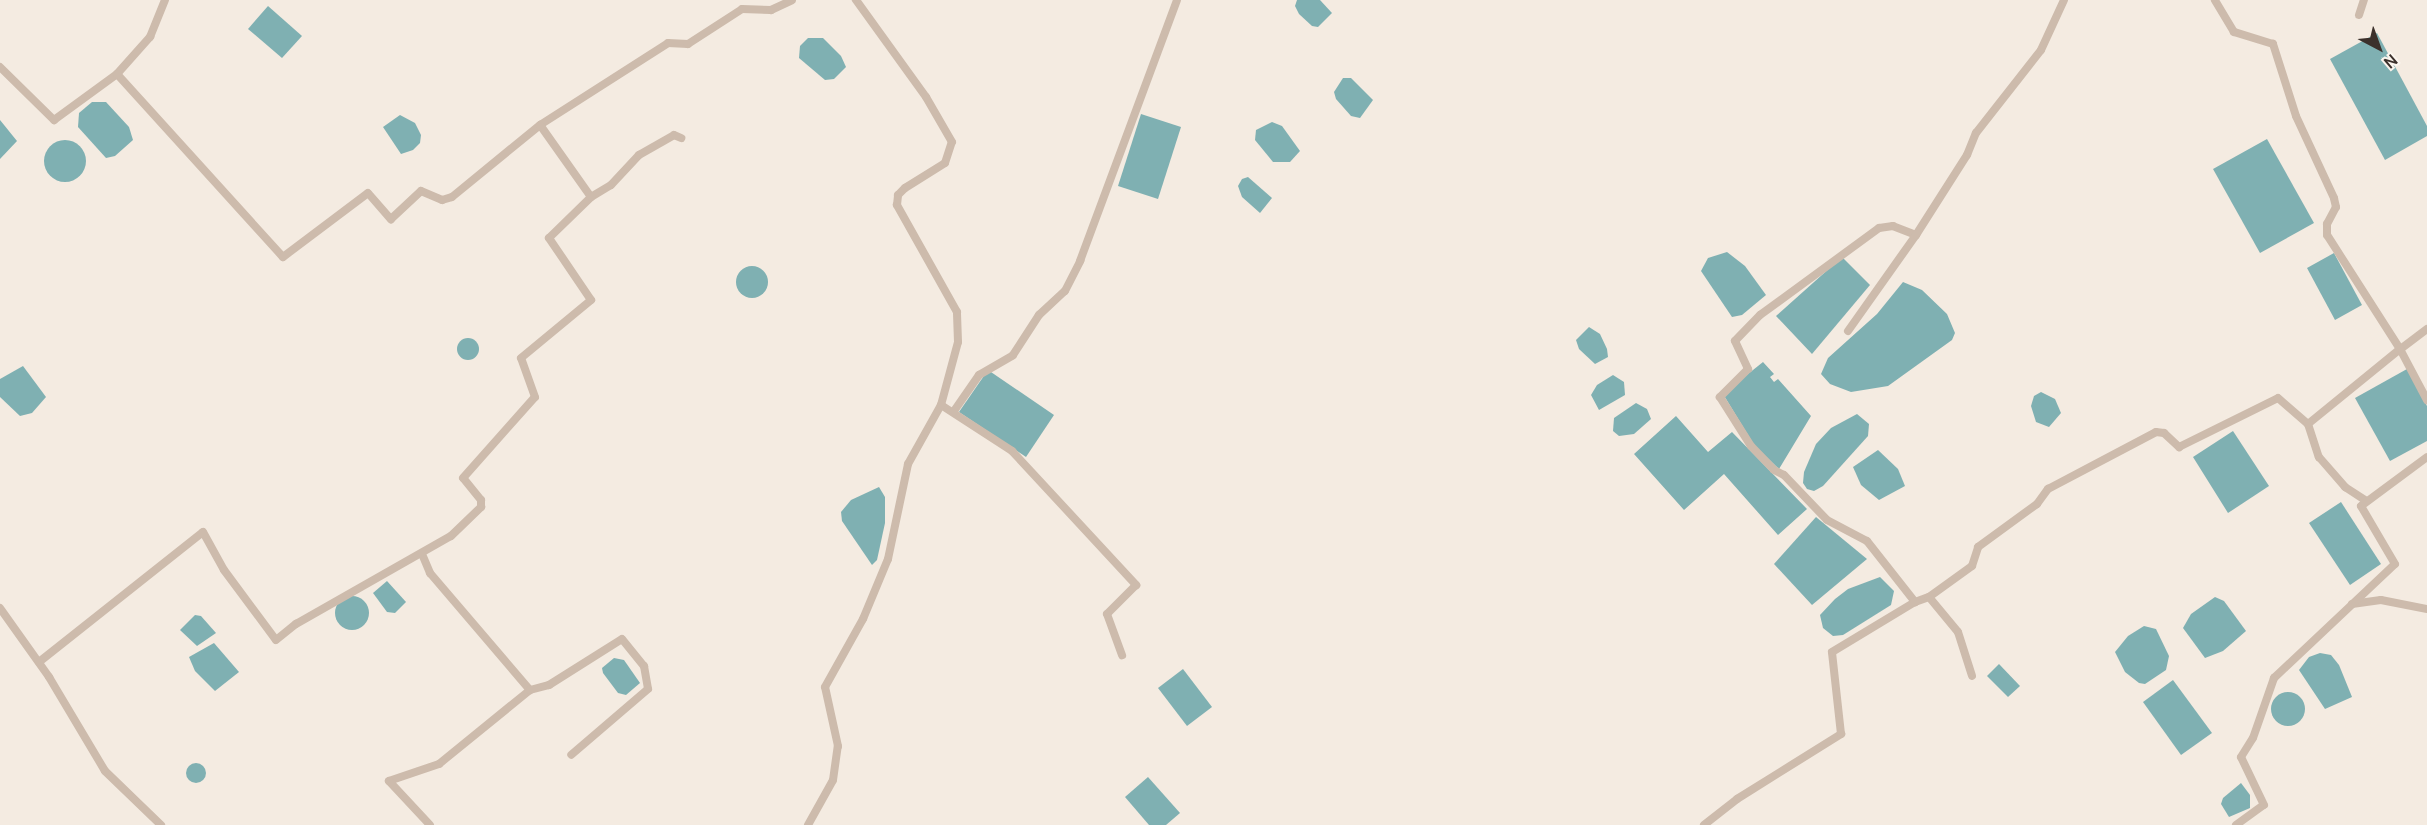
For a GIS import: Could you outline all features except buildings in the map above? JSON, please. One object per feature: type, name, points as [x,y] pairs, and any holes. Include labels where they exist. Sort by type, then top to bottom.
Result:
[{"type":"street","points":[[0,67],[54,120],[117,74],[150,37],[165,0]]},
{"type":"street","points":[[117,74],[283,257],[368,193],[391,219],[424,190],[442,200],[452,197],[540,125],[668,43],[688,44],[742,9],[771,10],[792,0]]},
{"type":"street","points":[[808,825],[833,780],[838,746],[825,687],[863,619],[888,559],[908,464],[941,405],[958,342],[957,312],[897,205],[898,195],[905,188],[945,163],[952,142],[926,97],[856,0]]},
{"type":"street","points":[[954,411],[979,375],[1013,355],[1039,315],[1065,291],[1080,261],[1178,0]]},
{"type":"street","points":[[1848,331],[1916,235],[1968,155],[1976,133],[2041,50],[2064,0]]},
{"type":"street","points":[[2215,0],[2234,32],[2273,44],[2296,116],[2334,198],[2336,207],[2327,224],[2327,234],[2400,349],[2427,400]]},
{"type":"street","points":[[2359,15],[2364,0]]},
{"type":"street","points":[[540,125],[591,197]]},
{"type":"street","points":[[39,662],[203,532],[224,570],[276,640],[306,618],[451,536],[481,507],[481,500],[463,478],[535,397],[521,357],[591,300],[549,238],[591,197],[616,181],[639,155],[674,135],[681,138]]},
{"type":"street","points":[[1915,602],[1867,541],[1827,520],[1751,446],[1720,395],[1748,369],[1734,341],[1760,315],[1880,228],[1893,226],[1916,235]]},
{"type":"street","points":[[2307,424],[2427,329]]},
{"type":"street","points":[[1704,825],[1737,799],[1841,734],[1832,652],[1915,602],[1929,597],[1972,567],[1978,547],[2037,504],[2048,489],[2156,432],[2164,434],[2178,447],[2278,398],[2307,424],[2319,457],[2345,487],[2365,500]]},
{"type":"street","points":[[941,405],[954,411],[1012,451],[1136,585],[1107,614],[1122,655]]},
{"type":"street","points":[[2236,825],[2264,805],[2241,758],[2253,738],[2274,678],[2395,564],[2394,558],[2362,511],[2365,500],[2427,458]]},
{"type":"street","points":[[422,554],[430,573],[530,690]]},
{"type":"street","points":[[1929,597],[1958,632],[1972,676]]},
{"type":"street","points":[[2352,604],[2381,600],[2427,609]]},
{"type":"street","points":[[0,608],[39,662],[105,771],[161,825]]},
{"type":"street","points":[[430,825],[389,782],[439,764],[530,690],[549,685],[622,639],[644,666],[648,688],[571,755]]},
{"type":"water","points":[[1297,0],[1320,0],[1332,13],[1318,27],[1312,26],[1299,14],[1295,6]]},
{"type":"water","points":[[268,6],[302,36],[282,58],[248,29]]},
{"type":"water","points":[[2377,33],[2427,126],[2427,136],[2385,160],[2330,59]]},
{"type":"water","points":[[808,38],[823,38],[841,56],[846,67],[834,79],[825,80],[799,58],[800,46]]},
{"type":"water","points":[[1343,78],[1351,78],[1373,100],[1360,118],[1351,116],[1336,99],[1334,92]]},
{"type":"water","points":[[92,102],[106,102],[129,127],[133,140],[115,156],[106,158],[78,127],[79,113]]},
{"type":"water","points":[[1141,114],[1181,127],[1158,199],[1118,186]]},
{"type":"water","points":[[400,115],[415,123],[421,135],[420,143],[413,150],[401,154],[383,127]]},
{"type":"water","points":[[0,120],[17,141],[0,159]]},
{"type":"water","points":[[1272,122],[1282,126],[1300,151],[1290,162],[1273,162],[1255,140],[1256,130]]},
{"type":"water","points":[[2267,139],[2314,223],[2260,253],[2213,169]]},
{"type":"water","points":[[65,140],[80,146],[86,161],[80,176],[65,182],[50,176],[44,161],[50,146]]},
{"type":"water","points":[[1248,177],[1272,198],[1260,213],[1242,197],[1238,186],[1242,179]]},
{"type":"water","points":[[1727,252],[1745,266],[1766,295],[1742,315],[1732,317],[1701,271],[1708,258]]},
{"type":"water","points":[[2334,253],[2362,305],[2335,320],[2307,268]]},
{"type":"water","points":[[1842,257],[1870,285],[1812,354],[1776,316]]},
{"type":"water","points":[[752,266],[763,271],[768,282],[763,293],[752,298],[741,293],[736,282],[741,271]]},
{"type":"water","points":[[1903,282],[1922,290],[1947,314],[1955,333],[1952,340],[1888,386],[1851,392],[1830,384],[1821,374],[1828,358],[1877,314]]},
{"type":"water","points":[[1589,327],[1600,334],[1607,349],[1608,357],[1595,364],[1579,349],[1576,340]]},
{"type":"water","points":[[468,338],[476,341],[479,349],[476,357],[468,360],[460,357],[457,349],[460,341]]},
{"type":"water","points":[[1763,362],[1774,374],[1770,377],[1774,382],[1778,379],[1811,416],[1779,469],[1754,445],[1723,394]]},
{"type":"water","points":[[23,366],[46,397],[32,413],[20,416],[0,397],[0,379]]},
{"type":"water","points":[[2407,369],[2427,406],[2427,441],[2390,461],[2355,398]]},
{"type":"water","points":[[988,370],[1054,415],[1026,457],[959,412]]},
{"type":"water","points":[[1613,375],[1624,382],[1625,395],[1599,410],[1591,395],[1597,385]]},
{"type":"water","points":[[2041,392],[2055,399],[2061,413],[2049,427],[2036,422],[2031,406],[2034,396]]},
{"type":"water","points":[[1636,403],[1647,409],[1651,419],[1634,434],[1619,436],[1613,431],[1614,418]]},
{"type":"water","points":[[1857,414],[1869,424],[1868,436],[1823,486],[1814,491],[1807,489],[1803,483],[1804,472],[1816,444],[1831,428]]},
{"type":"water","points":[[1676,416],[1708,452],[1732,432],[1807,509],[1778,535],[1724,474],[1684,510],[1634,454]]},
{"type":"water","points":[[2233,431],[2269,486],[2228,513],[2193,457]]},
{"type":"water","points":[[1878,450],[1898,469],[1905,486],[1879,500],[1861,485],[1853,467]]},
{"type":"water","points":[[879,487],[885,497],[885,523],[877,560],[872,565],[842,521],[841,512],[851,500]]},
{"type":"water","points":[[2341,502],[2381,564],[2350,585],[2309,523]]},
{"type":"water","points":[[1816,517],[1867,559],[1812,605],[1774,564]]},
{"type":"water","points":[[1880,577],[1894,591],[1891,605],[1843,635],[1833,636],[1823,628],[1820,615],[1835,599],[1848,589]]},
{"type":"water","points":[[387,581],[406,602],[395,613],[387,612],[373,593]]},
{"type":"water","points":[[352,596],[364,601],[369,613],[364,625],[352,630],[340,625],[335,613],[340,601]]},
{"type":"water","points":[[2215,597],[2224,601],[2246,631],[2223,651],[2205,658],[2183,628],[2191,614]]},
{"type":"water","points":[[195,615],[201,616],[216,633],[197,646],[180,630]]},
{"type":"water","points":[[2144,626],[2156,629],[2169,656],[2166,670],[2145,684],[2139,683],[2125,672],[2115,652],[2128,636]]},
{"type":"water","points":[[214,643],[239,672],[215,691],[195,671],[189,657]]},
{"type":"water","points":[[2320,653],[2331,655],[2339,665],[2352,697],[2325,709],[2299,670],[2309,657]]},
{"type":"water","points":[[614,658],[624,660],[640,683],[626,695],[618,693],[603,673],[602,668]]},
{"type":"water","points":[[1999,664],[2020,686],[2008,697],[1987,676]]},
{"type":"water","points":[[1183,669],[1212,707],[1187,726],[1158,688]]},
{"type":"water","points":[[2173,680],[2212,733],[2181,755],[2143,702]]},
{"type":"water","points":[[2288,692],[2300,697],[2305,709],[2300,721],[2288,726],[2276,721],[2271,709],[2276,697]]},
{"type":"water","points":[[192,763],[200,763],[206,769],[206,777],[200,783],[192,783],[186,777],[186,769]]},
{"type":"water","points":[[1148,777],[1180,813],[1166,825],[1149,825],[1125,797]]},
{"type":"water","points":[[2241,783],[2250,795],[2250,808],[2229,817],[2221,804],[2223,798]]}]
